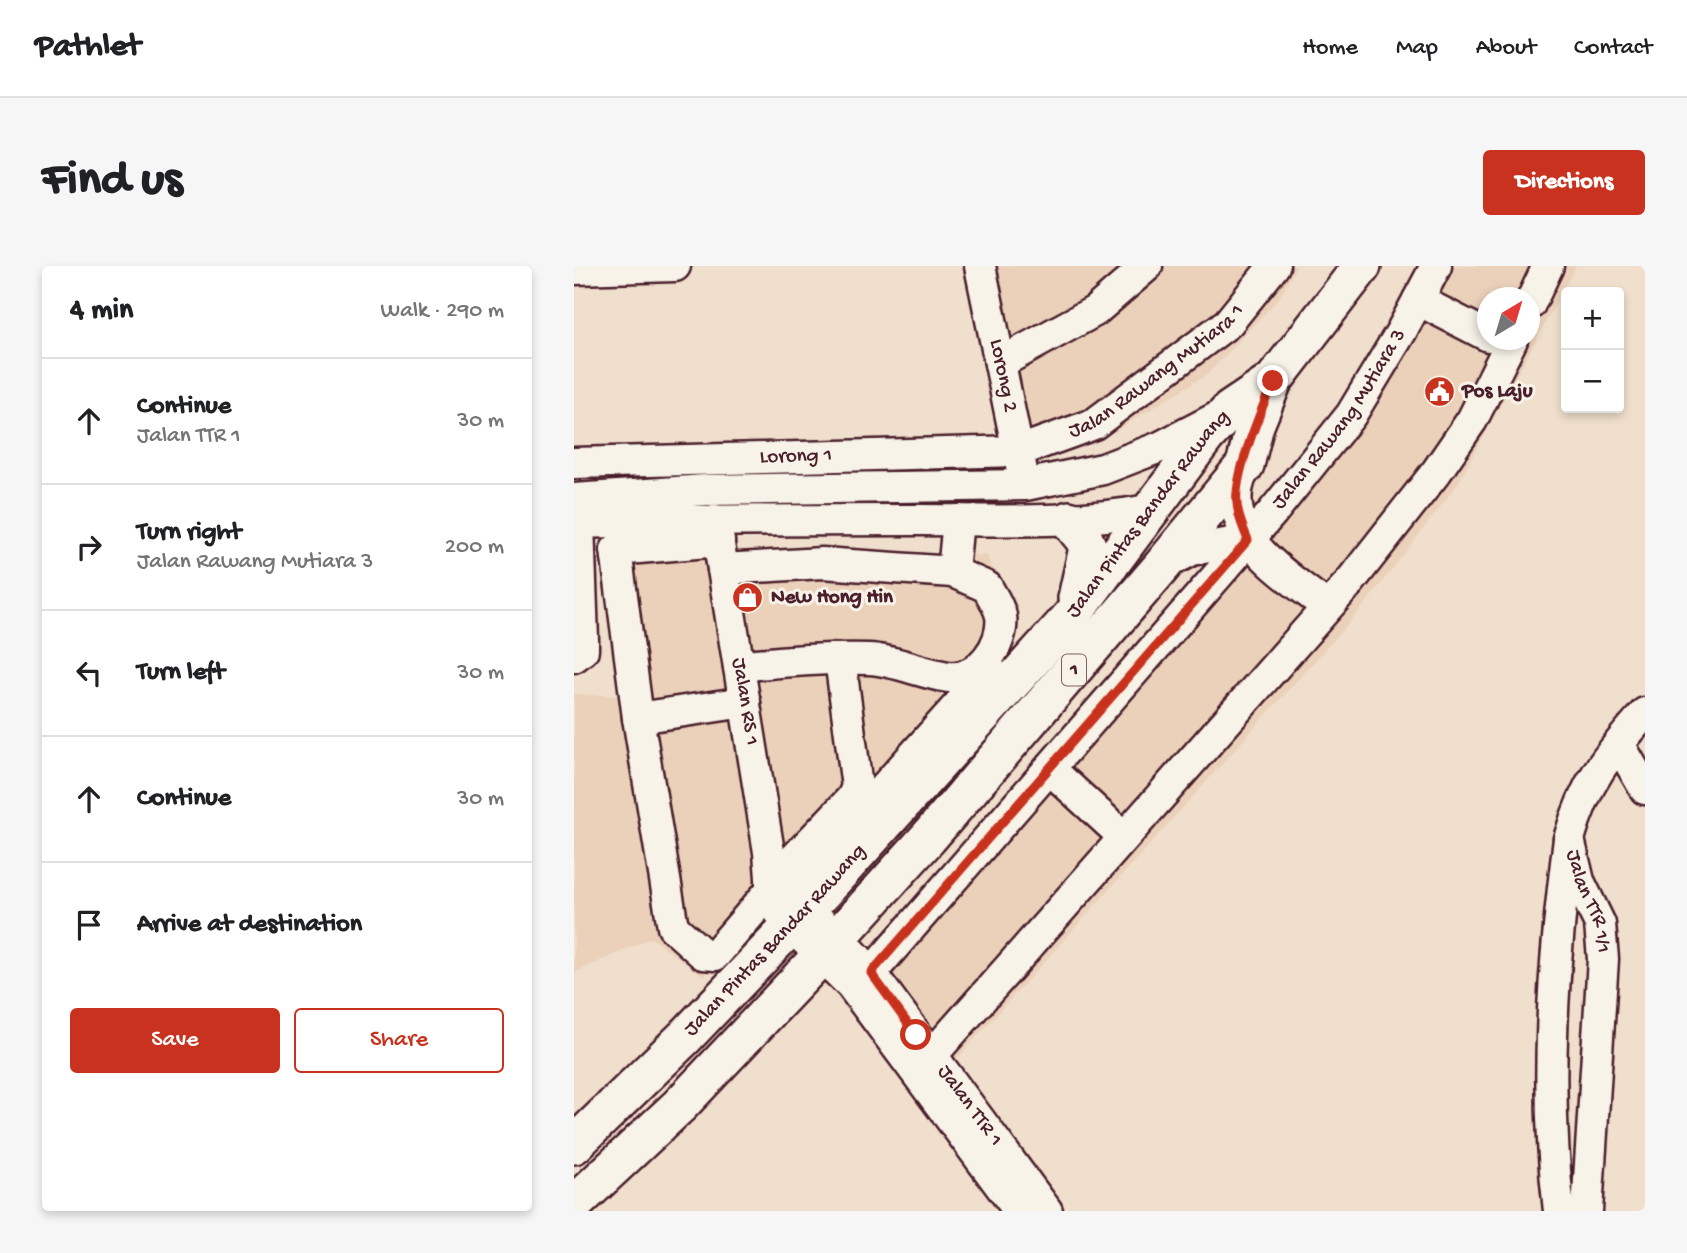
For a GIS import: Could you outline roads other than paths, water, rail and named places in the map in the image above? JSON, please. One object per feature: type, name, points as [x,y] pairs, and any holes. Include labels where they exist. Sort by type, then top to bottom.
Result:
[{"type":"main road","name":"Jalan Pintas Bandar Rawang","points":[[574,1204],[680,1105],[829,947],[1041,709],[1162,566],[1245,465],[1242,418],[1362,266]]},
{"type":"main road","points":[[1149,510],[1174,498],[1193,483],[1232,438],[1242,418]]},
{"type":"main road","name":"Jalan Pintas Bandar Rawang","points":[[574,1145],[785,903],[1021,674],[1070,618],[1149,510]]},
{"type":"main road","points":[[1069,520],[1084,539],[1088,558],[1070,618]]},
{"type":"street","points":[[574,270],[675,266]]},
{"type":"street","name":"Lorong 2","points":[[980,266],[1025,485]]},
{"type":"street","points":[[1000,363],[1095,311],[1147,266]]},
{"type":"street","name":"Jalan Rawang Mutiara 1","points":[[1019,451],[1094,424],[1228,323],[1274,266]]},
{"type":"street","name":"Jalan Rawang Mutiara 3","points":[[871,973],[1248,540],[1351,415],[1436,266]]},
{"type":"street","points":[[1538,287],[1548,266]]},
{"type":"street","points":[[1418,300],[1477,329]]},
{"type":"street","points":[[924,1064],[1326,607],[1437,471],[1472,420],[1496,350]]},
{"type":"street","points":[[576,515],[706,490],[1025,485],[1103,469],[1242,418]]},
{"type":"street","name":"Lorong 1","points":[[574,463],[1019,451]]},
{"type":"street","points":[[1245,465],[1237,492],[1238,516],[1248,540],[1326,607]]},
{"type":"street","points":[[1025,485],[1069,520]]},
{"type":"street","points":[[993,521],[1010,507],[1025,485]]},
{"type":"street","points":[[840,659],[857,787],[852,798],[785,903],[749,919],[710,956],[703,954],[673,927],[638,718],[616,551],[958,520],[1069,520],[1149,510]]},
{"type":"street","points":[[576,515],[822,563],[953,572],[987,587],[1000,614],[1001,636],[992,653],[973,671],[951,678],[873,659],[799,659],[739,666]]},
{"type":"street","points":[[574,657],[583,650],[576,515]]},
{"type":"street","points":[[953,572],[958,520]]},
{"type":"street","points":[[1162,566],[1192,550],[1248,540]]},
{"type":"street","name":"Jalan RS 1","points":[[719,543],[745,702],[785,903]]},
{"type":"street","points":[[638,718],[745,702]]},
{"type":"street","points":[[1569,839],[1583,794],[1597,770],[1645,713]]},
{"type":"street","points":[[1619,744],[1645,789]]},
{"type":"street","points":[[1051,769],[1124,837]]},
{"type":"street","name":"Jalan TTR 1/1","points":[[1559,1211],[1551,1096],[1561,901],[1569,839]]},
{"type":"street","name":"Jalan TTR 1/1","points":[[1569,839],[1579,881],[1600,924],[1603,959],[1587,1211]]},
{"type":"street","points":[[785,903],[829,947]]},
{"type":"street","name":"Jalan TTR 1","points":[[829,947],[871,973],[924,1064],[1019,1211]]},
{"type":"street","name":"Jalan TTR 1","points":[[829,947],[851,985],[924,1064],[1047,1211]]},
{"type":"street","points":[[1554,1029],[1597,1033]]},
{"type":"place","name":"Pos Laju","points":[[1439,392]]},
{"type":"place","name":"New Hong Hin","points":[[748,598]]}]
